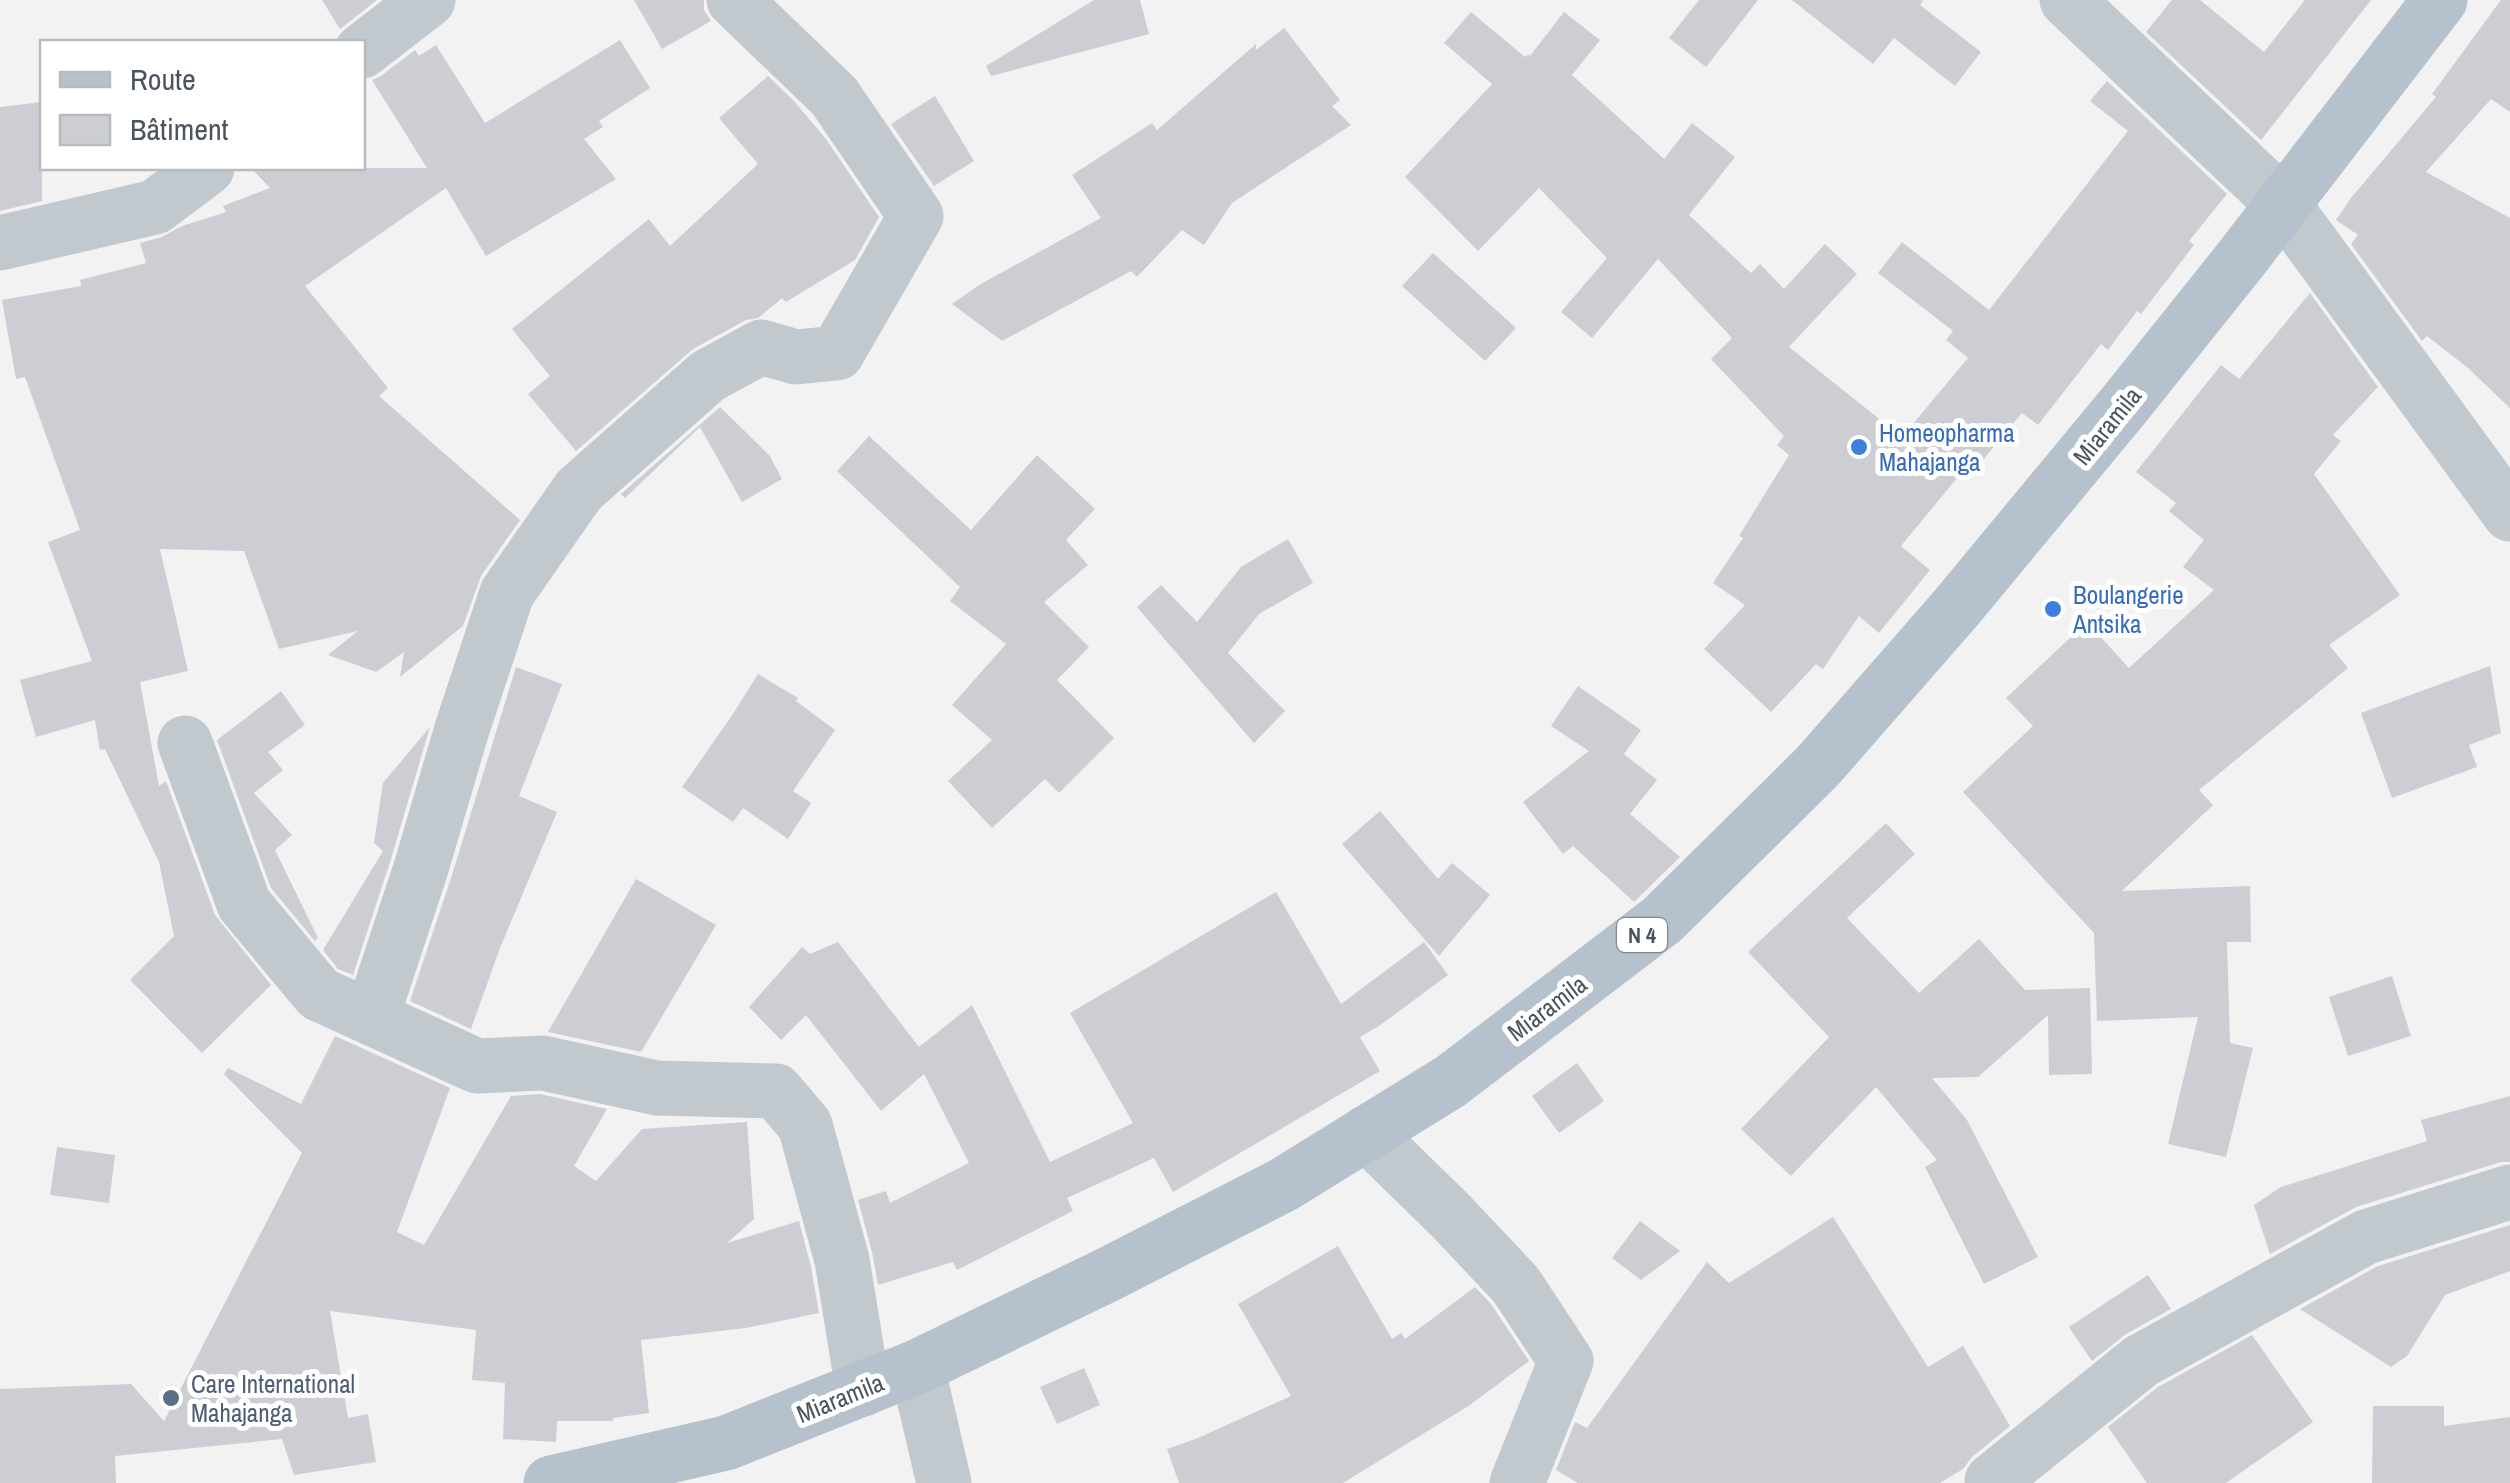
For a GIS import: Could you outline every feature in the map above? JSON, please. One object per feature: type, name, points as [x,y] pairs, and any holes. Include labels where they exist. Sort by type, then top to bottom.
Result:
[{"type":"main road","name":"Miaramila","points":[[552,1483],[726,1443],[916,1367],[1107,1275],[1283,1185],[1450,1081],[1662,920],[1817,767],[1956,608],[2283,204],[2440,0]]},
{"type":"street","points":[[365,48],[428,0]]},
{"type":"street","points":[[372,1016],[507,594],[579,490],[708,376],[761,347],[796,357],[836,353],[916,216],[834,96],[734,0]]},
{"type":"street","points":[[2067,0],[2283,204],[2510,514]]},
{"type":"street","points":[[0,243],[155,207],[204,170]]},
{"type":"street","points":[[185,743],[244,904],[319,994],[476,1066],[543,1063],[657,1088],[776,1091],[805,1125],[842,1260],[863,1389]]},
{"type":"street","points":[[1366,1133],[1516,1285],[1566,1361],[1517,1483]]},
{"type":"street","points":[[1992,1481],[2141,1361],[2366,1237],[2510,1192]]},
{"type":"street","points":[[916,1367],[944,1483]]},
{"type":"building","points":[[322,0],[377,0],[340,29]]},
{"type":"building","points":[[634,0],[704,0],[704,10],[711,21],[662,49]]},
{"type":"building","points":[[1094,0],[1140,0],[1149,34],[991,76],[986,66]]},
{"type":"building","points":[[1699,0],[1758,0],[1706,67],[1669,38]]},
{"type":"building","points":[[1792,0],[1923,0],[1920,5],[1981,52],[1955,86],[1894,38],[1873,64]]},
{"type":"building","points":[[2172,0],[2200,0],[2264,52],[2305,0],[2371,0],[2261,140],[2146,32]]},
{"type":"building","points":[[2501,0],[2510,0],[2510,112],[2491,99],[2426,172],[2510,218],[2510,408],[2427,336],[2422,341],[2351,244],[2358,235],[2336,220],[2436,97],[2432,94]]},
{"type":"building","points":[[1471,12],[1525,57],[1530,56],[1564,12],[1600,40],[1572,75],[1664,159],[1692,123],[1735,157],[1689,215],[1751,273],[1760,264],[1784,289],[1825,244],[1857,274],[1789,347],[1902,437],[1968,358],[1946,340],[1953,331],[1878,273],[1902,242],[1989,310],[2128,131],[2090,101],[2107,81],[2227,194],[2189,241],[2194,245],[2108,350],[2101,344],[2038,425],[2022,413],[1973,472],[1967,466],[1901,546],[1930,570],[1879,633],[1859,616],[1823,669],[1816,664],[1771,712],[1704,649],[1745,605],[1713,583],[1789,455],[1777,445],[1784,436],[1711,359],[1732,338],[1658,259],[1592,338],[1561,312],[1607,258],[1539,188],[1478,251],[1405,177],[1492,84],[1444,43]]},
{"type":"building","points":[[1284,28],[1340,100],[1332,106],[1351,125],[1232,203],[1204,245],[1182,230],[1137,277],[1131,271],[1002,341],[952,304],[1101,218],[1072,175],[1152,123],[1157,130],[1256,44],[1256,50]]},
{"type":"building","points":[[620,40],[650,88],[599,121],[603,127],[584,139],[616,179],[486,256],[446,188],[305,286],[388,388],[379,396],[520,520],[481,576],[463,626],[400,677],[404,652],[376,672],[328,655],[358,631],[279,649],[244,551],[160,549],[188,671],[140,682],[159,786],[166,781],[215,915],[271,985],[202,1053],[130,980],[174,936],[159,862],[105,749],[100,750],[95,720],[36,737],[20,680],[92,661],[48,542],[80,530],[25,377],[16,379],[2,300],[81,286],[80,280],[146,263],[140,243],[226,212],[223,206],[270,188],[253,170],[427,168],[372,80],[415,50],[419,56],[436,45],[485,123]]},
{"type":"building","points":[[768,76],[826,139],[879,217],[855,260],[786,302],[782,298],[758,318],[746,320],[693,349],[576,451],[528,394],[550,376],[512,329],[649,219],[670,246],[758,164],[719,118]]},
{"type":"building","points":[[935,96],[974,161],[934,186],[891,124]]},
{"type":"building","points":[[40,102],[42,201],[0,211],[0,107]]},
{"type":"building","points":[[1433,253],[1516,328],[1485,361],[1402,286]]},
{"type":"building","points":[[2310,293],[2378,387],[2333,435],[2341,441],[2314,474],[2400,595],[2329,645],[2348,668],[2199,790],[2213,805],[2122,891],[2250,886],[2251,942],[2227,942],[2230,1043],[2253,1048],[2226,1157],[2168,1144],[2198,1017],[2097,1021],[2094,933],[1963,792],[2033,726],[2006,698],[2087,622],[2129,668],[2214,590],[2183,567],[2204,540],[2169,511],[2176,503],[2136,472],[2221,365],[2239,379]]},
{"type":"building","points":[[720,407],[770,456],[782,479],[742,502],[700,427],[625,498],[621,494]]},
{"type":"building","points":[[869,436],[971,530],[1037,455],[1095,509],[1066,540],[1088,565],[1044,602],[1089,647],[1057,680],[1114,738],[1059,793],[1045,779],[992,828],[948,781],[992,740],[952,705],[1006,644],[950,601],[960,587],[837,471]]},
{"type":"building","points":[[1288,539],[1313,583],[1259,614],[1228,653],[1285,711],[1254,743],[1137,607],[1161,585],[1197,622],[1241,567]]},
{"type":"building","points":[[2490,666],[2501,733],[2469,745],[2477,767],[2392,798],[2361,713]]},
{"type":"building","points":[[516,667],[562,684],[519,796],[557,812],[471,1029],[410,1001]]},
{"type":"building","points":[[758,674],[798,698],[796,701],[835,730],[793,791],[811,803],[788,839],[743,808],[733,822],[682,787]]},
{"type":"building","points":[[1578,686],[1641,730],[1624,754],[1657,780],[1630,814],[1680,857],[1634,902],[1573,846],[1563,854],[1523,802],[1589,751],[1551,726]]},
{"type":"building","points":[[281,691],[305,725],[268,752],[283,770],[254,793],[292,835],[275,850],[318,938],[315,941],[271,888],[217,740]]},
{"type":"building","points":[[430,727],[353,975],[338,969],[323,950],[383,851],[374,843],[383,783]]},
{"type":"building","points":[[1380,811],[1438,879],[1452,863],[1490,895],[1439,956],[1342,844]]},
{"type":"building","points":[[1886,823],[1915,854],[1847,918],[1919,993],[1979,939],[2025,990],[2090,988],[2092,1074],[2049,1075],[2048,1015],[1978,1077],[1932,1078],[1967,1120],[2038,1257],[1984,1284],[1925,1167],[1937,1160],[1876,1087],[1791,1176],[1741,1129],[1829,1037],[1748,952]]},
{"type":"building","points":[[636,879],[716,925],[641,1052],[548,1032]]},
{"type":"building","points":[[1276,892],[1341,1004],[1424,942],[1448,975],[1360,1037],[1380,1071],[1173,1192],[1154,1158],[1067,1198],[1073,1211],[957,1270],[953,1262],[878,1285],[858,1200],[886,1191],[890,1203],[969,1163],[924,1074],[881,1111],[806,1015],[781,1040],[749,1007],[802,947],[810,954],[838,942],[919,1047],[972,1005],[1050,1162],[1133,1123],[1070,1013]]},
{"type":"building","points":[[2392,976],[2411,1036],[2348,1056],[2329,997]]},
{"type":"building","points":[[335,1036],[450,1088],[397,1232],[424,1245],[511,1096],[540,1094],[607,1109],[574,1166],[596,1181],[642,1129],[747,1122],[754,1219],[727,1243],[799,1221],[819,1313],[746,1328],[641,1340],[649,1413],[613,1421],[557,1421],[556,1442],[503,1439],[505,1383],[472,1380],[476,1330],[330,1311],[348,1418],[368,1414],[376,1462],[294,1475],[282,1439],[115,1456],[116,1483],[0,1483],[0,1389],[131,1384],[164,1421],[302,1153],[224,1074],[228,1068],[301,1104]]},
{"type":"building","points":[[1577,1063],[1604,1101],[1559,1133],[1532,1096]]},
{"type":"building","points":[[2510,1096],[2510,1162],[2356,1207],[2270,1254],[2254,1205],[2281,1187],[2427,1141],[2421,1120]]},
{"type":"building","points":[[57,1147],[115,1155],[109,1203],[50,1195]]},
{"type":"building","points":[[1833,1217],[1928,1367],[1963,1346],[2010,1426],[1963,1469],[1940,1483],[1578,1483],[1556,1470],[1575,1422],[1587,1428],[1707,1262],[1729,1283]]},
{"type":"building","points":[[1640,1221],[1680,1251],[1641,1280],[1612,1258]]},
{"type":"building","points":[[2510,1225],[2510,1271],[2445,1295],[2407,1356],[2391,1367],[2300,1309],[2378,1266]]},
{"type":"building","points":[[1338,1246],[1392,1339],[1401,1333],[1405,1339],[1475,1287],[1529,1361],[1470,1405],[1343,1483],[1179,1483],[1167,1449],[1291,1396],[1238,1304]]},
{"type":"building","points":[[2148,1275],[2171,1309],[2126,1334],[2092,1361],[2069,1327]]},
{"type":"building","points":[[2252,1335],[2313,1422],[2226,1483],[2147,1483],[2108,1427],[2158,1387]]},
{"type":"building","points":[[1084,1368],[1100,1405],[1057,1424],[1040,1387]]},
{"type":"building","points":[[2373,1406],[2444,1406],[2444,1426],[2510,1417],[2510,1483],[2372,1483]]},
{"type":"place","name":"Homeopharma Mahajanga","points":[[1859,447]]},
{"type":"place","name":"Boulangerie Antsika","points":[[2053,609]]},
{"type":"place","name":"Care International Mahajanga","points":[[171,1398]]}]
